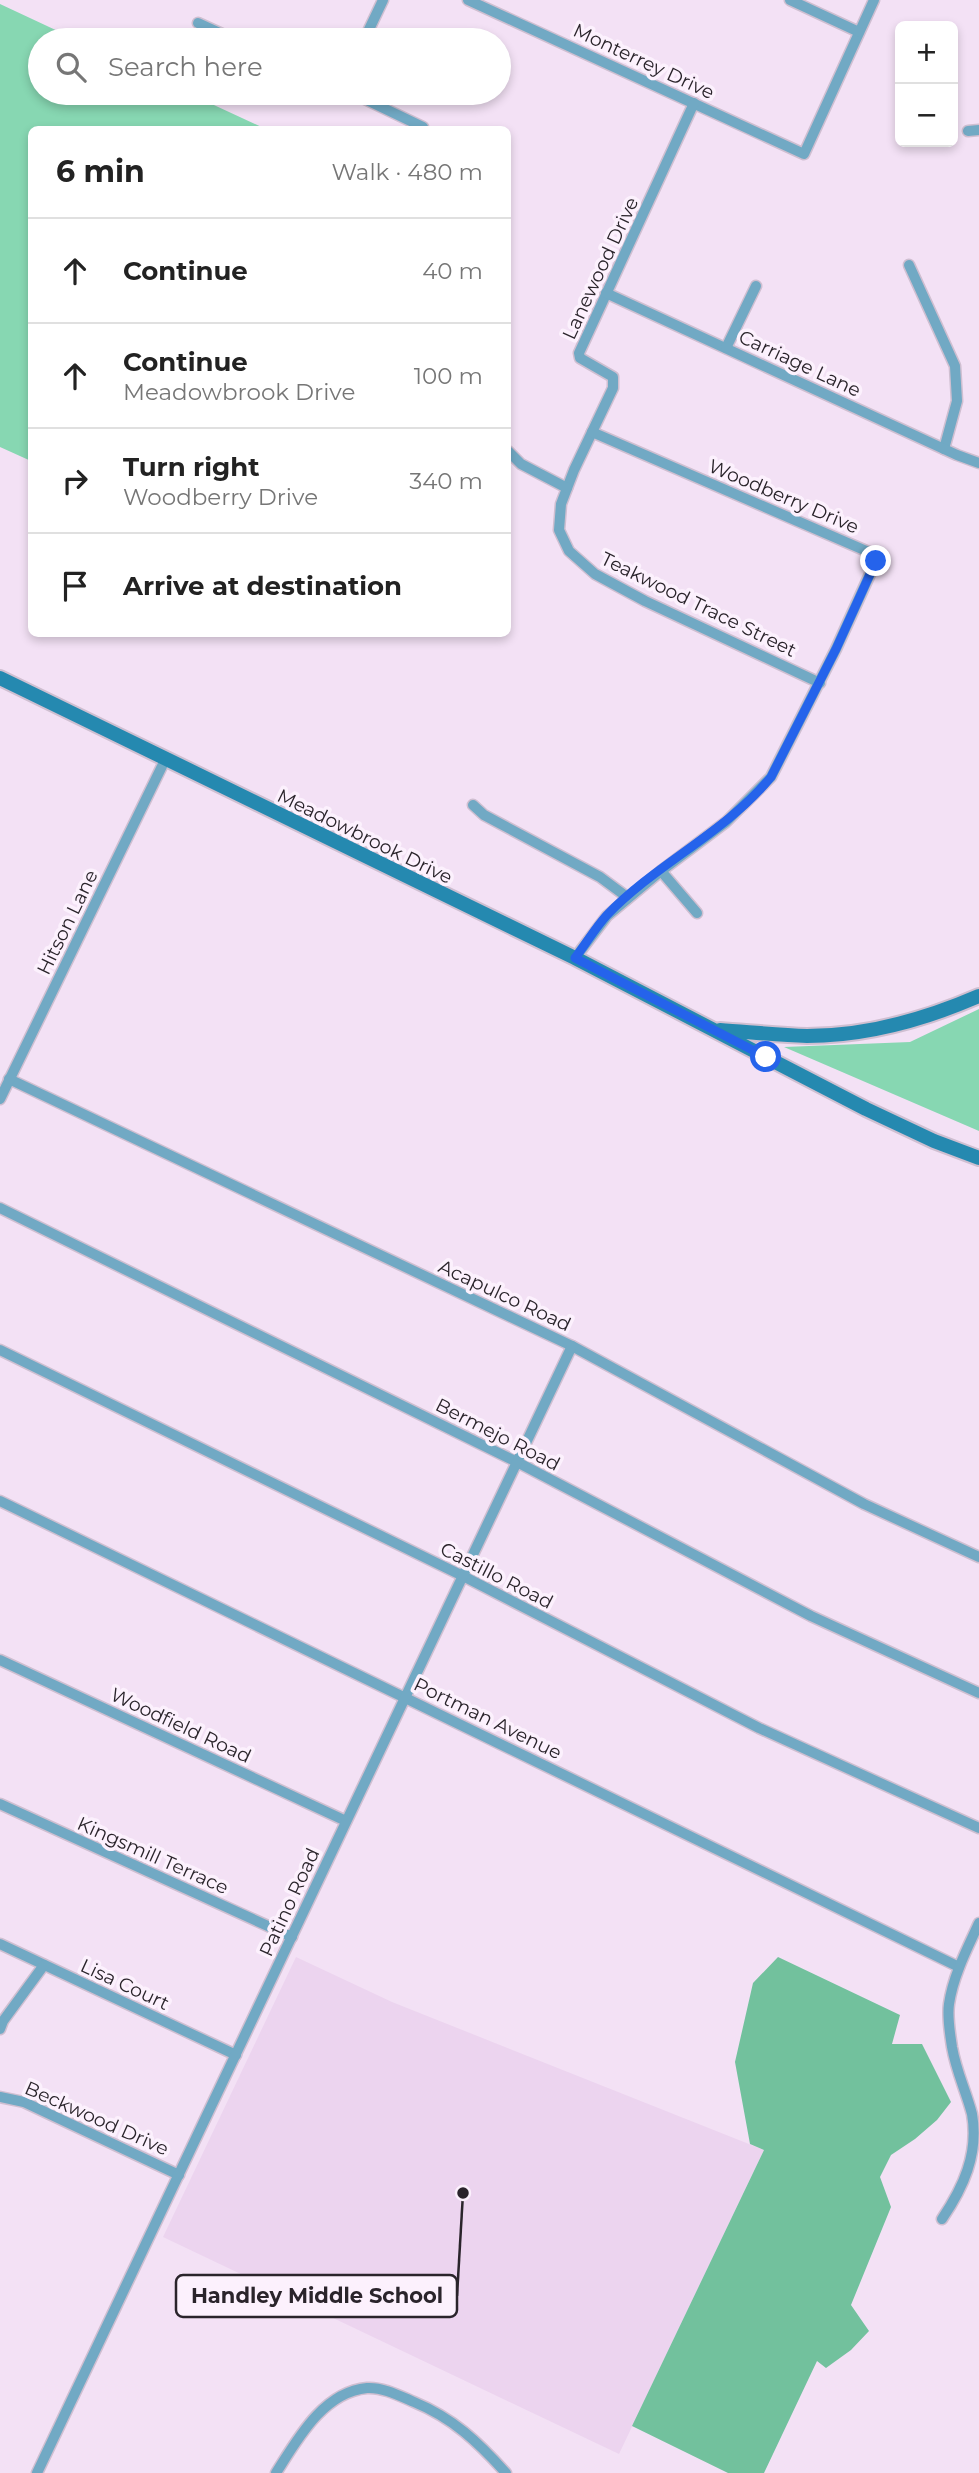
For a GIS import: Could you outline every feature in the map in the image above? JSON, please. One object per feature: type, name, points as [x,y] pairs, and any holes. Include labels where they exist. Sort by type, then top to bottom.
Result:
[{"type":"main road","name":"Meadowbrook Drive","points":[[0,678],[575,958],[866,1109],[934,1141],[979,1158]]},
{"type":"main road","points":[[712,1029],[807,1036],[848,1032],[913,1020],[979,996]]},
{"type":"street","points":[[370,28],[383,0]]},
{"type":"street","name":"Monterrey Drive","points":[[468,0],[804,154],[859,32]]},
{"type":"street","points":[[790,0],[859,32],[874,0]]},
{"type":"street","points":[[198,23],[209,28]]},
{"type":"street","name":"Lanewood Drive","points":[[592,432],[612,388],[613,377],[580,358],[579,353],[694,103]]},
{"type":"street","points":[[377,105],[421,126]]},
{"type":"street","points":[[909,265],[955,366],[957,401],[944,449]]},
{"type":"street","points":[[726,348],[756,286]]},
{"type":"street","name":"Carriage Lane","points":[[606,293],[979,463]]},
{"type":"street","name":"Teakwood Trace Street","points":[[592,432],[561,504],[559,530],[569,551],[595,574],[645,601],[820,683]]},
{"type":"street","name":"Woodberry Drive","points":[[575,958],[607,916],[627,897],[726,822],[760,791],[782,760],[876,561],[871,553],[592,432]]},
{"type":"street","points":[[511,454],[522,464],[567,488]]},
{"type":"street","name":"Hitson Lane","points":[[0,1098],[165,760]]},
{"type":"street","points":[[473,805],[484,815],[600,877],[627,897]]},
{"type":"street","points":[[661,871],[697,913]]},
{"type":"street","name":"Acapulco Road","points":[[9,1079],[572,1346],[864,1504],[979,1557]]},
{"type":"street","name":"Bermejo Road","points":[[0,1208],[517,1462],[811,1616],[979,1693]]},
{"type":"street","name":"Patino Road","points":[[37,2473],[572,1346]]},
{"type":"street","name":"Castillo Road","points":[[0,1350],[463,1576],[759,1728],[979,1828]]},
{"type":"street","name":"Portman Avenue","points":[[0,1502],[959,1967]]},
{"type":"street","name":"Woodfield Road","points":[[0,1660],[346,1821]]},
{"type":"street","name":"Kingsmill Terrace","points":[[0,1804],[292,1937]]},
{"type":"street","points":[[942,2219],[960,2193],[972,2164],[975,2145],[973,2116],[955,2066],[949,2004],[959,1967],[979,1923]]},
{"type":"street","name":"Lisa Court","points":[[0,1944],[236,2055]]},
{"type":"street","points":[[0,2029],[44,1965]]},
{"type":"street","name":"Beckwood Drive","points":[[0,2096],[24,2102],[179,2175]]},
{"type":"street","points":[[276,2473],[301,2433],[315,2418],[342,2397],[369,2388],[390,2392],[452,2421],[506,2473]]},
{"type":"shaded area","points":[[296,1957],[392,2002],[764,2150],[619,2454],[163,2237]]},
{"type":"green space","points":[[0,4],[51,28],[28,28],[28,105],[214,105],[260,126],[28,126],[28,460],[0,447]]},
{"type":"green space","points":[[979,1009],[979,1131],[784,1047],[910,1042]]},
{"type":"green space","points":[[778,1957],[900,2015],[892,2044],[922,2044],[951,2102],[937,2120],[891,2155],[880,2177],[891,2207],[851,2305],[869,2331],[851,2350],[826,2368],[817,2361],[764,2473],[728,2473],[632,2426],[764,2150],[750,2144],[735,2062],[753,1983]]},
{"type":"place","name":"Handley Middle School","points":[[463,2193]]},
{"type":"route","points":[[766,1057],[575,958],[607,916],[627,897],[726,822],[760,791],[771,777],[782,760],[836,649],[876,561]]}]
